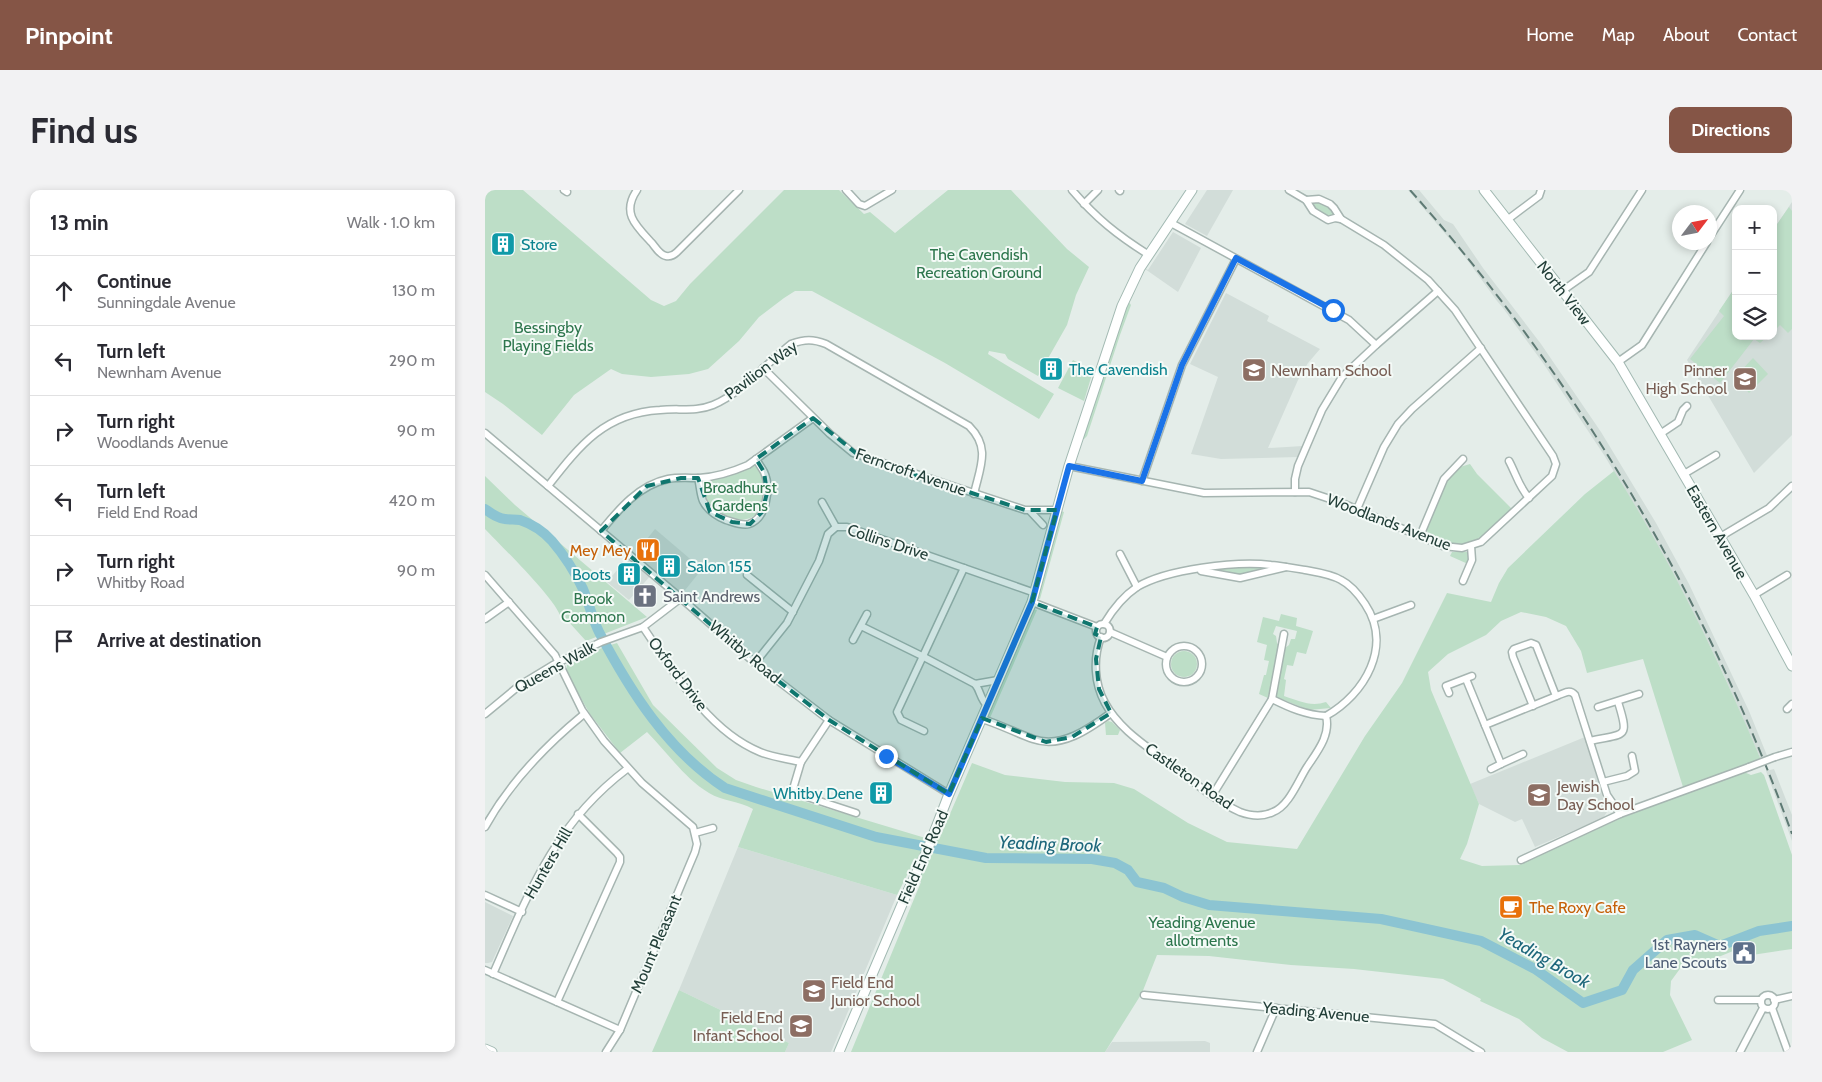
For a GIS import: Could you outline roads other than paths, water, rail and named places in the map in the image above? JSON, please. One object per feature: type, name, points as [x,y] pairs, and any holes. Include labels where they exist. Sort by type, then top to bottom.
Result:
[{"type":"street","points":[[637,190],[630,207],[632,220],[660,252],[666,256],[677,252],[739,190]]},
{"type":"street","points":[[846,190],[862,206],[868,206],[893,190]]},
{"type":"street","points":[[1071,190],[1097,218],[1149,255]]},
{"type":"street","points":[[1084,204],[1098,190]]},
{"type":"street","name":"Field End Road","points":[[839,1052],[906,894],[929,847],[949,794],[1033,597],[1069,466],[1122,306],[1133,282],[1149,255],[1192,190]]},
{"type":"street","name":"Woodlands Avenue","points":[[1069,466],[1211,494],[1309,492],[1357,509],[1443,546],[1453,548],[1471,546],[1481,542],[1552,476],[1556,464],[1553,456],[1455,310],[1429,280],[1401,257],[1341,219],[1328,220],[1313,211],[1306,200],[1289,190]]},
{"type":"street","name":"North View","points":[[1484,190],[1618,362],[1639,398]]},
{"type":"street","points":[[1507,220],[1539,196],[1541,190]]},
{"type":"street","points":[[1563,291],[1589,272],[1642,190]]},
{"type":"street","points":[[1717,225],[1739,190]]},
{"type":"street","name":"Woodlands Avenue","points":[[1306,200],[1319,199],[1329,204],[1341,219]]},
{"type":"street","points":[[1171,223],[1349,320],[1376,345]]},
{"type":"street","points":[[1618,362],[1642,345],[1702,250]]},
{"type":"street","points":[[1142,481],[1182,365],[1236,258]]},
{"type":"street","points":[[1295,492],[1298,466],[1331,394],[1342,377],[1438,291]]},
{"type":"street","name":"Pavilion Way","points":[[548,486],[587,440],[602,428],[635,413],[712,406],[726,398],[791,344],[803,339],[826,344],[969,426],[977,434],[983,446],[973,494]]},
{"type":"street","points":[[1357,509],[1384,447],[1398,424],[1412,409],[1481,348]]},
{"type":"street","name":"Ferncroft Avenue","points":[[763,368],[813,418],[845,447],[862,458],[1030,511],[1057,510]]},
{"type":"street","name":"Eastern Avenue","points":[[1639,398],[1788,651],[1792,666]]},
{"type":"street","points":[[1660,434],[1678,422],[1683,410],[1687,406]]},
{"type":"street","points":[[601,531],[626,502],[647,486],[669,479],[699,478],[730,472],[748,465],[813,418]]},
{"type":"street","name":"Whitby Road","points":[[485,433],[755,663],[829,720],[949,794]]},
{"type":"street","points":[[1684,474],[1716,455]]},
{"type":"street","points":[[699,478],[703,501],[710,512],[731,522],[750,524],[762,512],[767,493],[764,472],[756,459]]},
{"type":"street","points":[[1420,536],[1445,479],[1463,459]]},
{"type":"street","points":[[1509,461],[1517,475],[1518,483],[1529,498]]},
{"type":"street","points":[[1720,537],[1769,508],[1792,486]]},
{"type":"street","points":[[822,502],[836,527]]},
{"type":"street","points":[[1030,511],[1043,526]]},
{"type":"street","name":"Collins Drive","points":[[755,663],[787,624],[819,562],[828,534],[836,527],[847,527],[964,568],[1101,626]]},
{"type":"street","points":[[1463,581],[1472,560],[1471,546]]},
{"type":"street","points":[[1120,554],[1137,587]]},
{"type":"street","points":[[1110,632],[1107,636],[1101,637],[1097,633],[1119,601],[1137,587],[1154,579],[1188,571],[1208,567],[1255,564],[1288,567],[1342,580],[1359,596],[1373,619],[1376,641],[1375,655],[1365,680],[1347,700],[1326,716],[1314,716],[1300,712],[1272,699]]},
{"type":"street","points":[[1188,571],[1202,571],[1240,578],[1288,567]]},
{"type":"street","points":[[924,731],[901,720],[897,712],[964,568]]},
{"type":"street","points":[[485,575],[555,655],[584,714],[627,769],[650,791],[689,822],[695,833],[713,828]]},
{"type":"street","points":[[747,575],[793,612]]},
{"type":"street","points":[[1754,595],[1787,575]]},
{"type":"street","name":"Queens Walk","points":[[485,714],[520,685],[559,662],[601,642],[643,627],[681,598]]},
{"type":"street","points":[[485,619],[509,602]]},
{"type":"street","points":[[1373,619],[1411,605]]},
{"type":"street","points":[[853,640],[867,614]]},
{"type":"street","points":[[861,626],[975,684],[984,703],[988,706]]},
{"type":"street","points":[[1101,626],[1109,627],[1110,632],[1167,658]]},
{"type":"street","name":"Oxford Drive","points":[[643,627],[691,696],[723,729],[745,745],[761,752],[801,762]]},
{"type":"street","points":[[1212,796],[1272,699],[1284,634]]},
{"type":"street","name":"Castleton Road","points":[[1101,637],[1096,659],[1097,674],[1099,689],[1111,713],[1130,733],[1212,796],[1241,812],[1254,815],[1267,814],[1281,808],[1322,743],[1327,728],[1326,716]]},
{"type":"street","points":[[1533,706],[1513,657],[1512,652],[1514,649],[1531,643],[1535,645],[1556,696]]},
{"type":"street","points":[[1181,646],[1191,647],[1199,655],[1201,670],[1189,681],[1177,681],[1166,669],[1167,658],[1175,648],[1181,646]]},
{"type":"street","points":[[1449,693],[1446,686],[1469,678],[1501,764]]},
{"type":"street","points":[[975,684],[998,680]]},
{"type":"street","points":[[1485,725],[1569,691],[1575,694],[1607,795],[1620,814]]},
{"type":"street","points":[[1598,707],[1639,694]]},
{"type":"street","points":[[1590,741],[1621,734],[1624,730],[1625,725],[1617,702]]},
{"type":"street","points":[[982,719],[1035,740],[1047,742],[1072,737],[1111,713]]},
{"type":"street","points":[[485,827],[506,794],[524,771],[547,745],[584,714]]},
{"type":"street","points":[[829,720],[801,762],[793,789],[795,793],[856,813]]},
{"type":"street","points":[[1521,860],[1620,814],[1792,752]]},
{"type":"street","points":[[1491,769],[1523,754]]},
{"type":"street","points":[[1603,782],[1627,776],[1635,771],[1632,756]]},
{"type":"street","name":"Hunters Hill","points":[[493,974],[546,860],[577,814],[608,784],[627,769]]},
{"type":"street","points":[[557,1002],[622,857],[577,814]]},
{"type":"street","name":"Mount Pleasant","points":[[606,1052],[620,1030],[695,852],[697,844],[695,833]]},
{"type":"street","points":[[485,895],[521,912]]},
{"type":"street","points":[[485,970],[620,1030]]},
{"type":"street","name":"Yeading Avenue","points":[[1144,995],[1435,1024],[1481,1052]]},
{"type":"street","points":[[1717,1000],[1761,1000],[1764,996],[1768,995],[1774,1000]]},
{"type":"street","points":[[1774,1000],[1792,996]]},
{"type":"street","points":[[1740,1052],[1763,1008],[1761,1000]]},
{"type":"street","points":[[1763,1008],[1768,1010],[1772,1008],[1775,1004],[1774,1000]]},
{"type":"street","points":[[1257,1052],[1276,1008]]},
{"type":"street","points":[[1772,1008],[1788,1052]]},
{"type":"street","points":[[485,1049],[492,1052]]},
{"type":"waterway","name":"Yeading Brook","points":[[485,509],[499,518],[520,520],[529,524],[542,531],[552,541],[576,576],[583,589],[599,632],[637,698],[668,738],[704,773],[725,788],[876,837],[986,858],[1092,859],[1115,863],[1128,870],[1137,882],[1164,888],[1183,897],[1209,905],[1381,919],[1481,941],[1535,969],[1583,1003],[1622,990],[1633,970],[1667,940],[1695,935],[1720,946],[1759,931],[1792,926]]},
{"type":"railway","points":[[1410,190],[1471,262],[1528,336],[1581,414],[1631,494],[1678,576],[1720,661],[1758,747],[1792,834]]},
{"type":"place","name":"Store","points":[[503,244]]},
{"type":"place","name":"The Cavendish","points":[[1051,369]]},
{"type":"place","name":"Newnham School","points":[[1254,370]]},
{"type":"place","name":"Pinner High School","points":[[1745,379]]},
{"type":"place","name":"Mey Mey","points":[[648,550]]},
{"type":"place","name":"Salon 155","points":[[669,566]]},
{"type":"place","name":"Boots","points":[[629,574]]},
{"type":"place","name":"Saint Andrews","points":[[645,596]]},
{"type":"place","name":"Whitby Dene","points":[[881,793]]},
{"type":"place","name":"Jewish Day School","points":[[1539,795]]},
{"type":"place","name":"The Roxy Cafe","points":[[1511,907]]},
{"type":"place","name":"1st Rayners Lane Scouts","points":[[1744,953]]},
{"type":"place","name":"Field End Junior School","points":[[814,991]]},
{"type":"place","name":"Field End Infant School","points":[[801,1026]]},
{"type":"park label","name":"The Cavendish Recreation Ground","points":[[979,263]]},
{"type":"park label","name":"Bessingby Playing Fields","points":[[548,336]]},
{"type":"park label","name":"Broadhurst Gardens","points":[[740,496]]},
{"type":"park label","name":"Brook Common","points":[[593,607]]},
{"type":"park label","name":"Yeading Avenue allotments","points":[[1202,931]]}]
